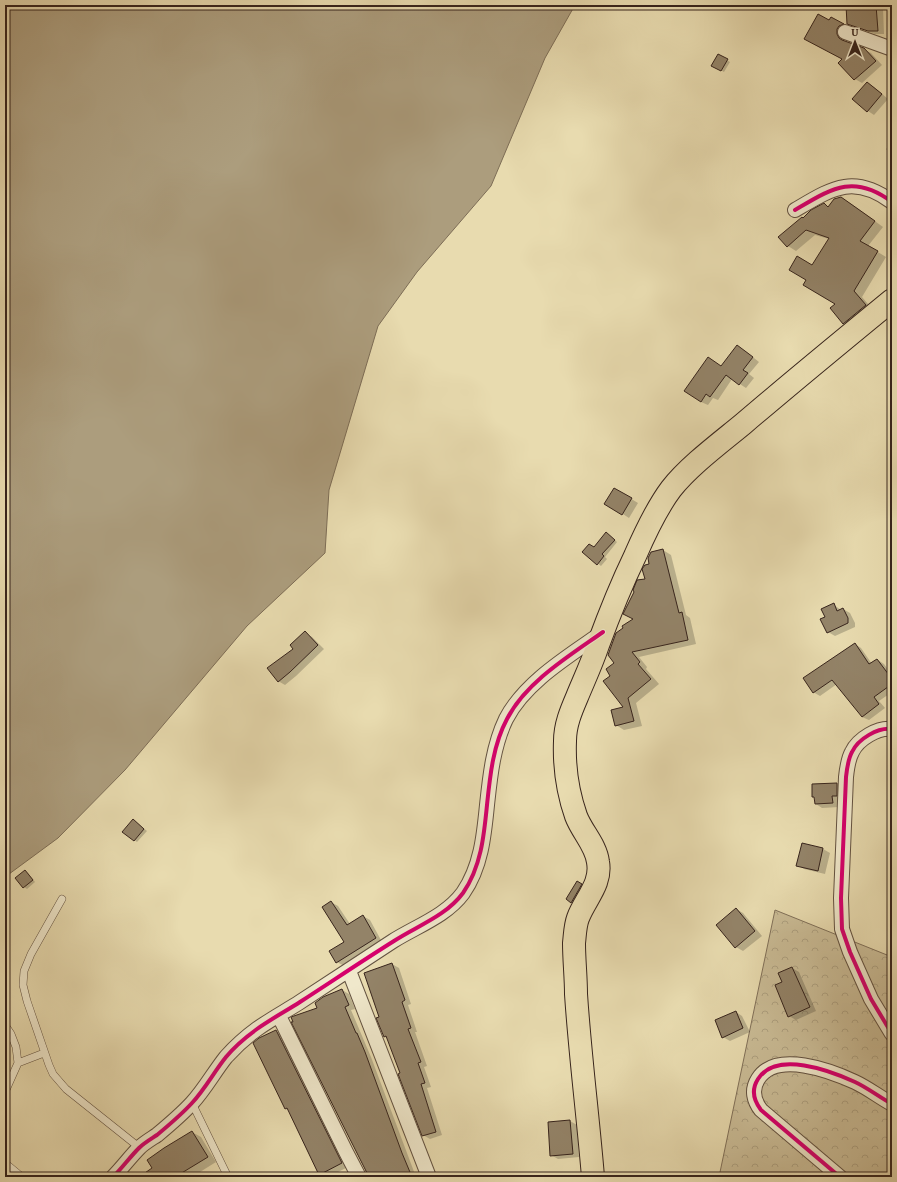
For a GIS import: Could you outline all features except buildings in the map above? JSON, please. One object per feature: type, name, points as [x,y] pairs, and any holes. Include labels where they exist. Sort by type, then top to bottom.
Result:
[{"type":"highway","points":[[593,1177],[581,1062],[574,941],[578,918],[591,895],[596,882],[598,862],[595,851],[581,828],[574,810],[568,783],[565,740],[569,716],[621,587],[639,547],[660,505],[672,489],[681,478],[708,454],[814,363],[892,300]]},
{"type":"street","points":[[845,32],[892,49]]},
{"type":"street","points":[[795,210],[825,192],[843,186],[862,187],[879,193],[892,202]]},
{"type":"street","points":[[113,1177],[140,1148],[164,1129],[192,1103],[239,1043],[257,1029],[395,940],[452,906],[462,894],[471,879],[478,862],[484,839],[491,772],[499,739],[506,719],[529,688],[603,632]]},
{"type":"street","points":[[892,729],[883,729],[868,736],[856,745],[849,759],[846,777],[841,898],[842,929],[850,952],[871,999],[892,1034]]},
{"type":"street","points":[[349,971],[429,1177]]},
{"type":"street","points":[[279,1016],[359,1177]]},
{"type":"street","points":[[840,1177],[761,1110],[756,1103],[754,1096],[754,1088],[757,1080],[771,1067],[785,1064],[795,1064],[828,1071],[856,1082],[892,1104]]},
{"type":"lane","points":[[62,898],[31,954],[24,971],[23,985],[27,1001],[44,1053],[53,1074],[66,1089],[140,1148]]},
{"type":"lane","points":[[5,1025],[14,1040],[18,1064],[5,1092]]},
{"type":"lane","points":[[18,1064],[44,1053]]},
{"type":"lane","points":[[192,1103],[228,1177]]},
{"type":"lane","points":[[5,1163],[22,1177]]},
{"type":"green space","points":[[775,910],[892,957],[892,1177],[719,1177]]},
{"type":"shaded area","points":[[5,5],[575,5],[545,58],[491,186],[417,272],[378,326],[329,490],[325,553],[247,626],[125,770],[58,838],[5,877]]},
{"type":"cycle path","points":[[795,210],[831,191],[842,187],[854,186],[878,193],[892,202]]},
{"type":"cycle path","points":[[113,1177],[141,1146],[175,1120],[197,1098],[226,1057],[249,1035],[382,949],[431,920],[456,901],[469,883],[478,862],[485,828],[489,783],[495,750],[507,719],[525,693],[549,671],[603,632]]},
{"type":"cycle path","points":[[892,729],[881,730],[864,738],[852,752],[847,767],[841,898],[842,929],[850,952],[871,999],[892,1034]]},
{"type":"cycle path","points":[[840,1177],[761,1110],[754,1095],[758,1079],[766,1070],[777,1066],[790,1064],[804,1066],[832,1073],[855,1082],[892,1104]]}]
